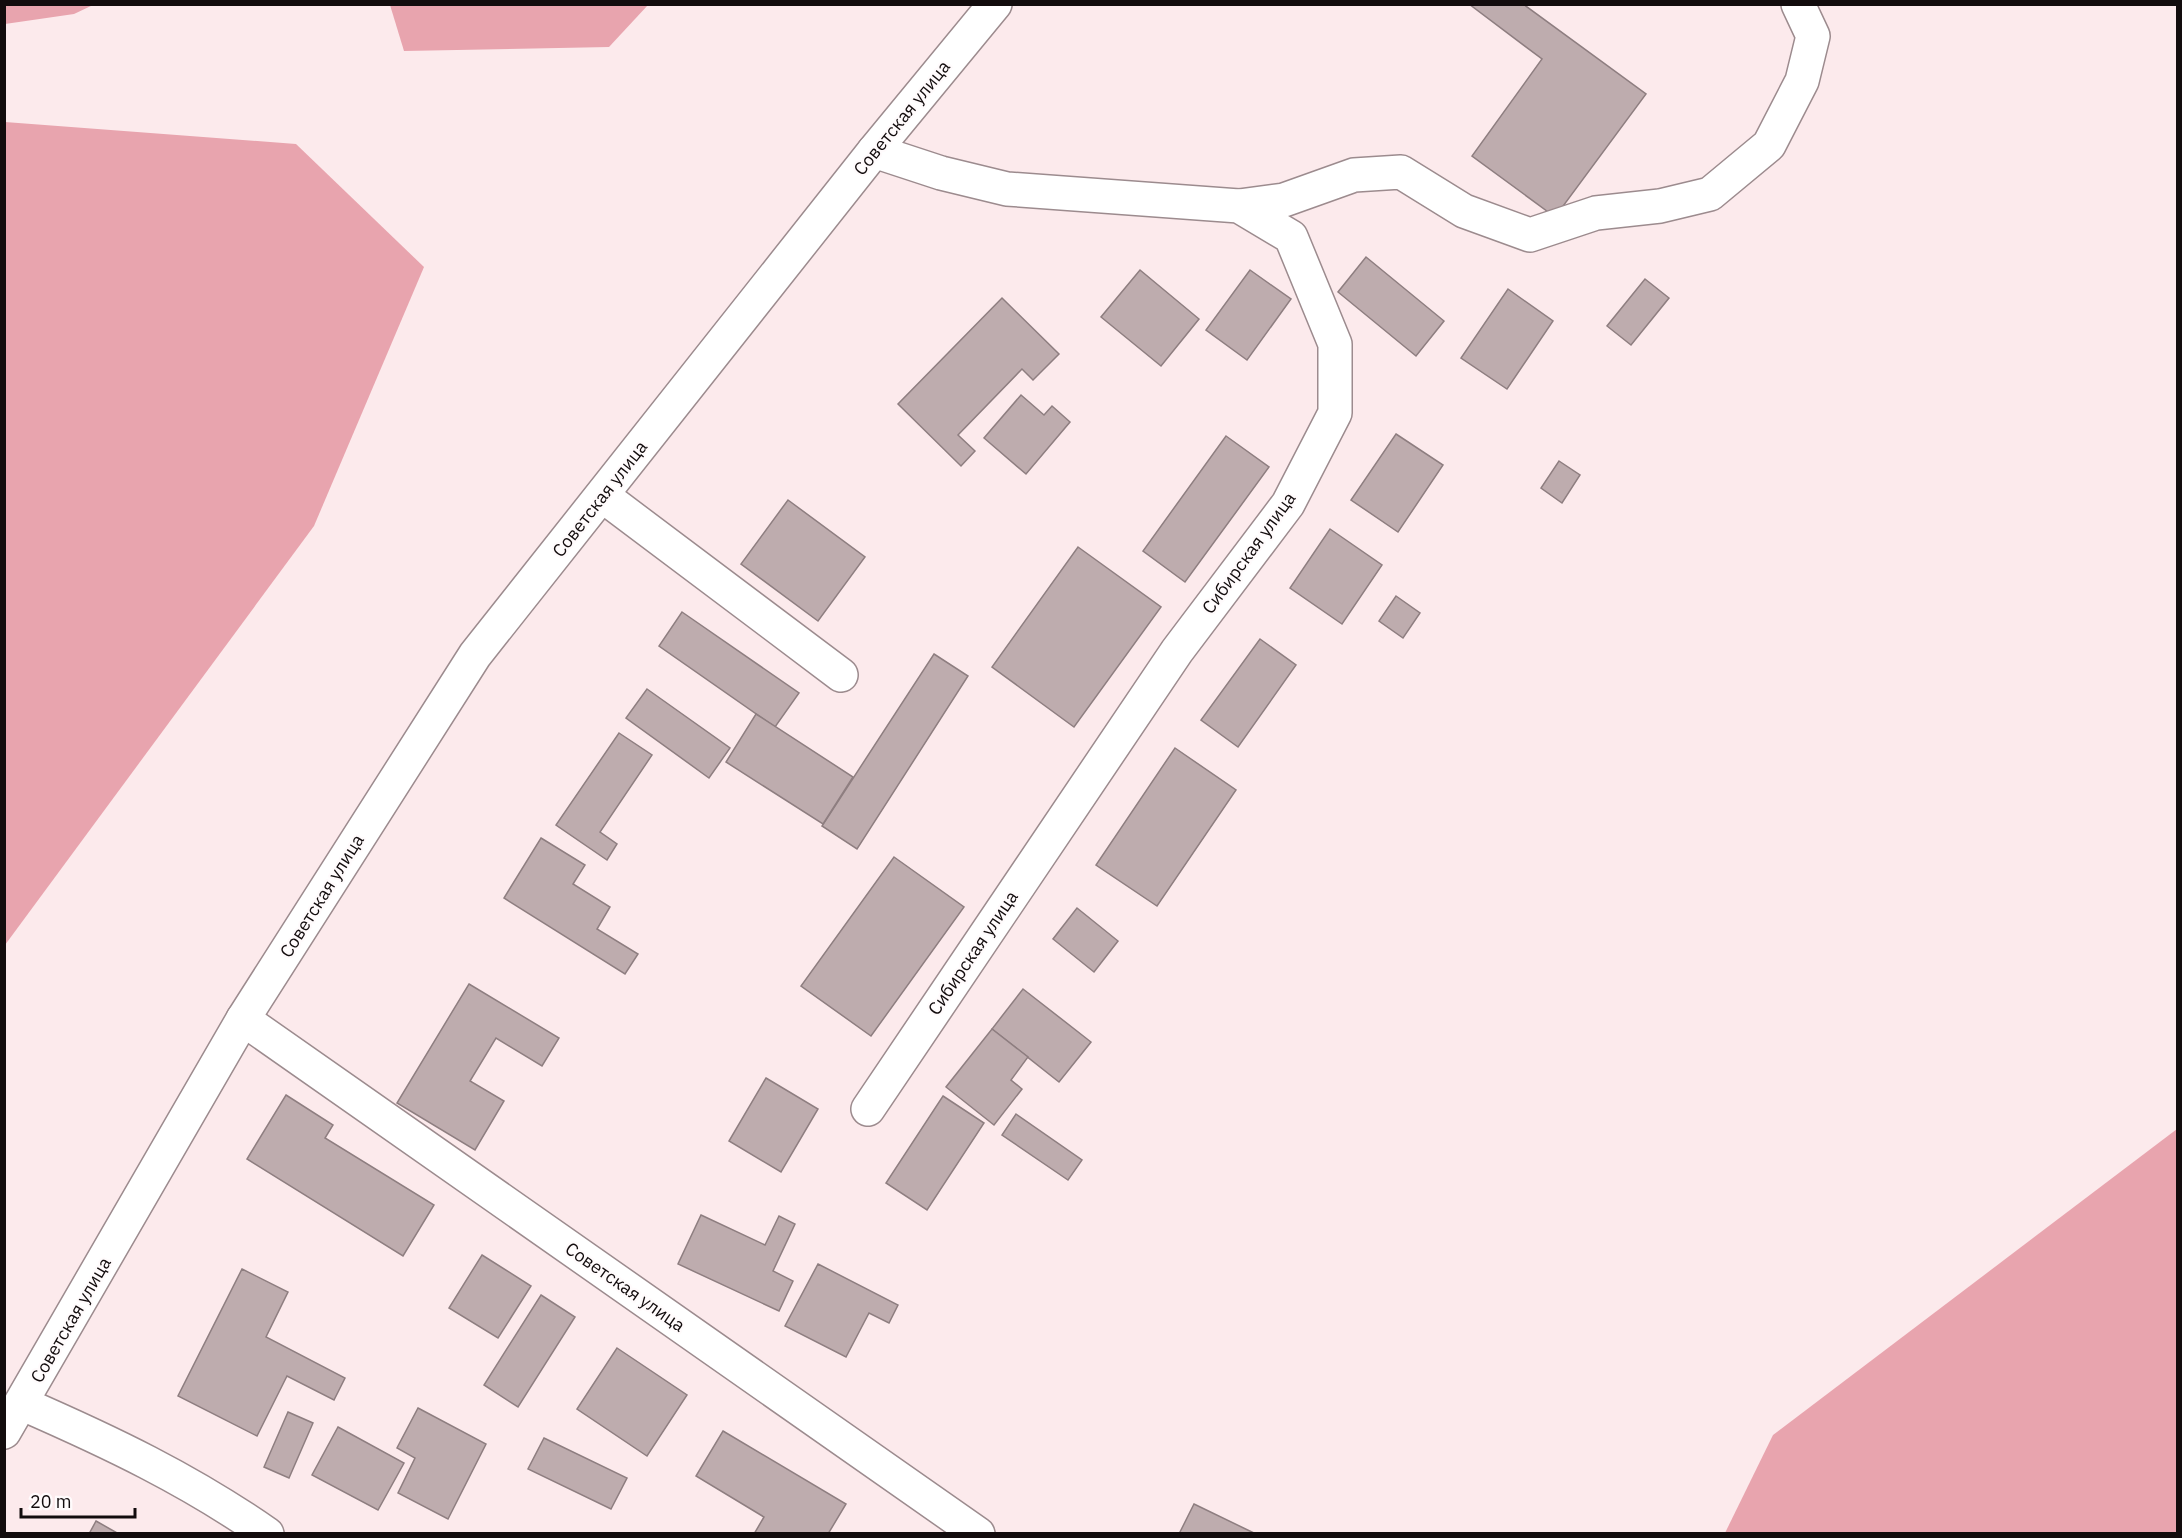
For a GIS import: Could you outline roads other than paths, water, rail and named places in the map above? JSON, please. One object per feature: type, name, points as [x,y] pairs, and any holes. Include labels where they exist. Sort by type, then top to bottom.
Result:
[{"type":"street","name":"Советская улица","points":[[4,1432],[23,1404],[243,1019],[475,656],[874,151],[994,4]]},
{"type":"street","points":[[1239,206],[1284,200],[1354,175],[1401,172],[1464,211],[1530,235],[1596,213],[1660,206],[1710,194],[1769,145],[1802,81],[1813,36],[1798,4]]},
{"type":"street","name":"Сибирская улица","points":[[868,1109],[1177,651],[1288,504],[1335,413],[1335,344],[1292,237],[1239,206],[1007,189],[941,173],[874,151]]},
{"type":"street","points":[[603,496],[841,675]]},
{"type":"street","name":"Советская улица","points":[[243,1019],[978,1533]]},
{"type":"street","points":[[23,1404],[146,1459],[267,1533]]}]
